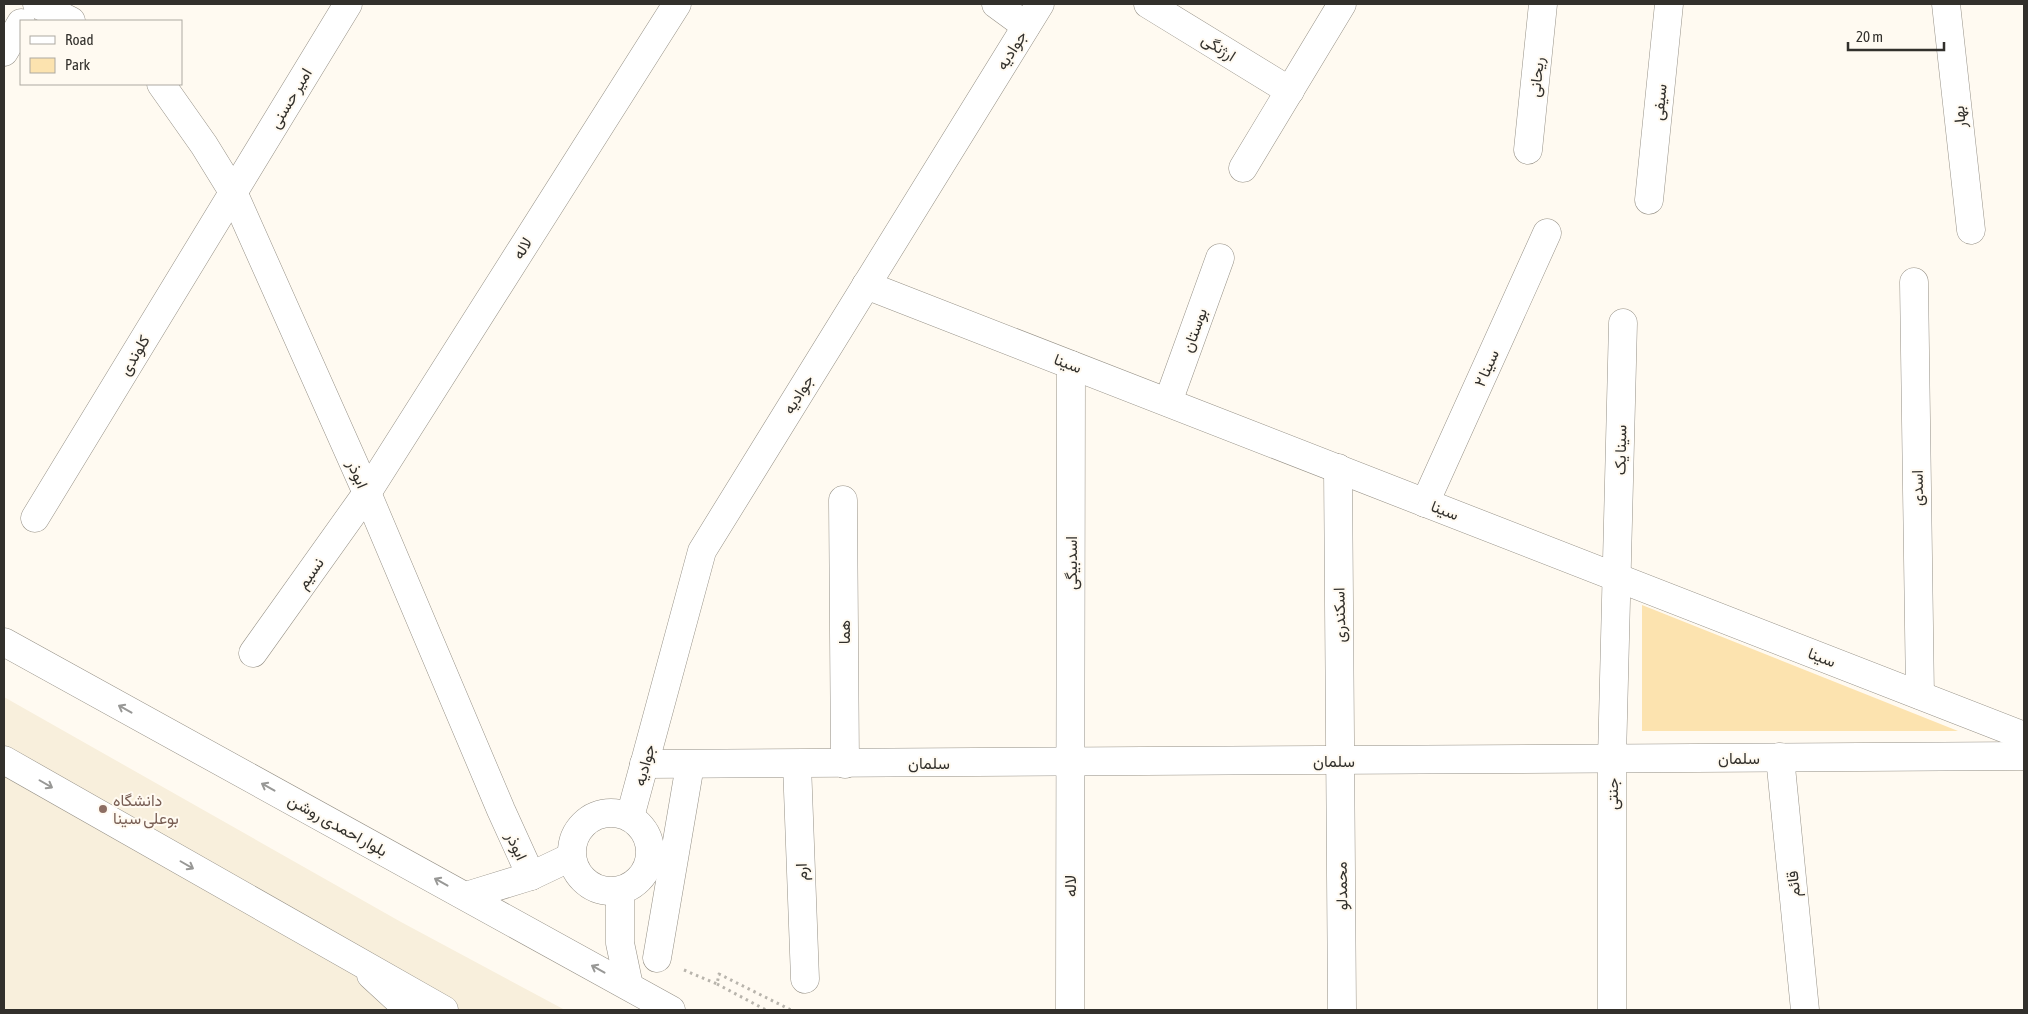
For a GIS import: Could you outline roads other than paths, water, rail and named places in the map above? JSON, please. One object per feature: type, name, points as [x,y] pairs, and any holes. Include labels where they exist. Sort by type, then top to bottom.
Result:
[{"type":"main road","points":[[23,20],[33,4]]},
{"type":"main road","points":[[37,4],[69,20]]},
{"type":"main road","name":"امیر حسنی","points":[[233,192],[348,4]]},
{"type":"main road","name":"لاله","points":[[366,493],[677,4]]},
{"type":"main road","points":[[996,4],[1033,15]]},
{"type":"main road","name":"ارژنگی","points":[[1148,4],[1290,91]]},
{"type":"main road","points":[[1243,168],[1342,4]]},
{"type":"main road","name":"ریحانی","points":[[1528,150],[1544,4]]},
{"type":"main road","name":"سیفی","points":[[1649,200],[1669,4]]},
{"type":"main road","name":"بهار","points":[[1946,4],[1971,230]]},
{"type":"main road","name":"جوادیه","points":[[630,817],[702,551],[1033,15]]},
{"type":"main road","points":[[4,52],[20,25]]},
{"type":"main road","name":"ابوذر","points":[[161,85],[204,145],[233,192],[366,493],[531,876]]},
{"type":"main road","name":"کلوندی","points":[[35,518],[233,192]]},
{"type":"main road","name":"سینا ۲","points":[[1425,503],[1547,233]]},
{"type":"main road","name":"بوستان","points":[[1168,402],[1220,258]]},
{"type":"main road","name":"اسدی","points":[[1914,282],[1920,695]]},
{"type":"main road","name":"سینا","points":[[866,284],[2024,736]]},
{"type":"main road","name":"سینا یک","points":[[1616,577],[1623,324]]},
{"type":"main road","name":"اسدبیگی","points":[[1071,364],[1071,762]]},
{"type":"main road","name":"اسکندری","points":[[1338,468],[1340,761]]},
{"type":"main road","name":"نسیم","points":[[253,653],[366,493]]},
{"type":"main road","name":"هما","points":[[843,500],[845,764]]},
{"type":"main road","name":"جنتی","points":[[1612,1010],[1612,758],[1616,577]]},
{"type":"main road","name":"بلوار احمدی روشن","points":[[4,642],[671,1010]]},
{"type":"main road","name":"سلمان","points":[[644,764],[2024,756]]},
{"type":"main road","name":"قائم","points":[[1780,757],[1805,1010]]},
{"type":"main road","points":[[4,760],[444,1010]]},
{"type":"main road","name":"محمدلو","points":[[1340,761],[1342,1010]]},
{"type":"main road","name":"لاله","points":[[1070,1010],[1071,762]]},
{"type":"main road","name":"ارم","points":[[797,764],[804,979]]},
{"type":"main road","points":[[657,958],[690,765]]},
{"type":"main road","points":[[613,813],[630,817],[644,830],[650,848],[648,867],[638,882],[620,892],[604,892],[588,886],[577,873],[571,857],[573,840],[582,825],[596,815],[613,813]]},
{"type":"main road","points":[[466,896],[531,876],[571,857]]},
{"type":"main road","points":[[620,892],[620,942],[629,986]]},
{"type":"main road","points":[[339,952],[374,978],[409,1010]]},
{"type":"place","name":"دانشگاه بوعلی سینا","points":[[103,809]]}]
